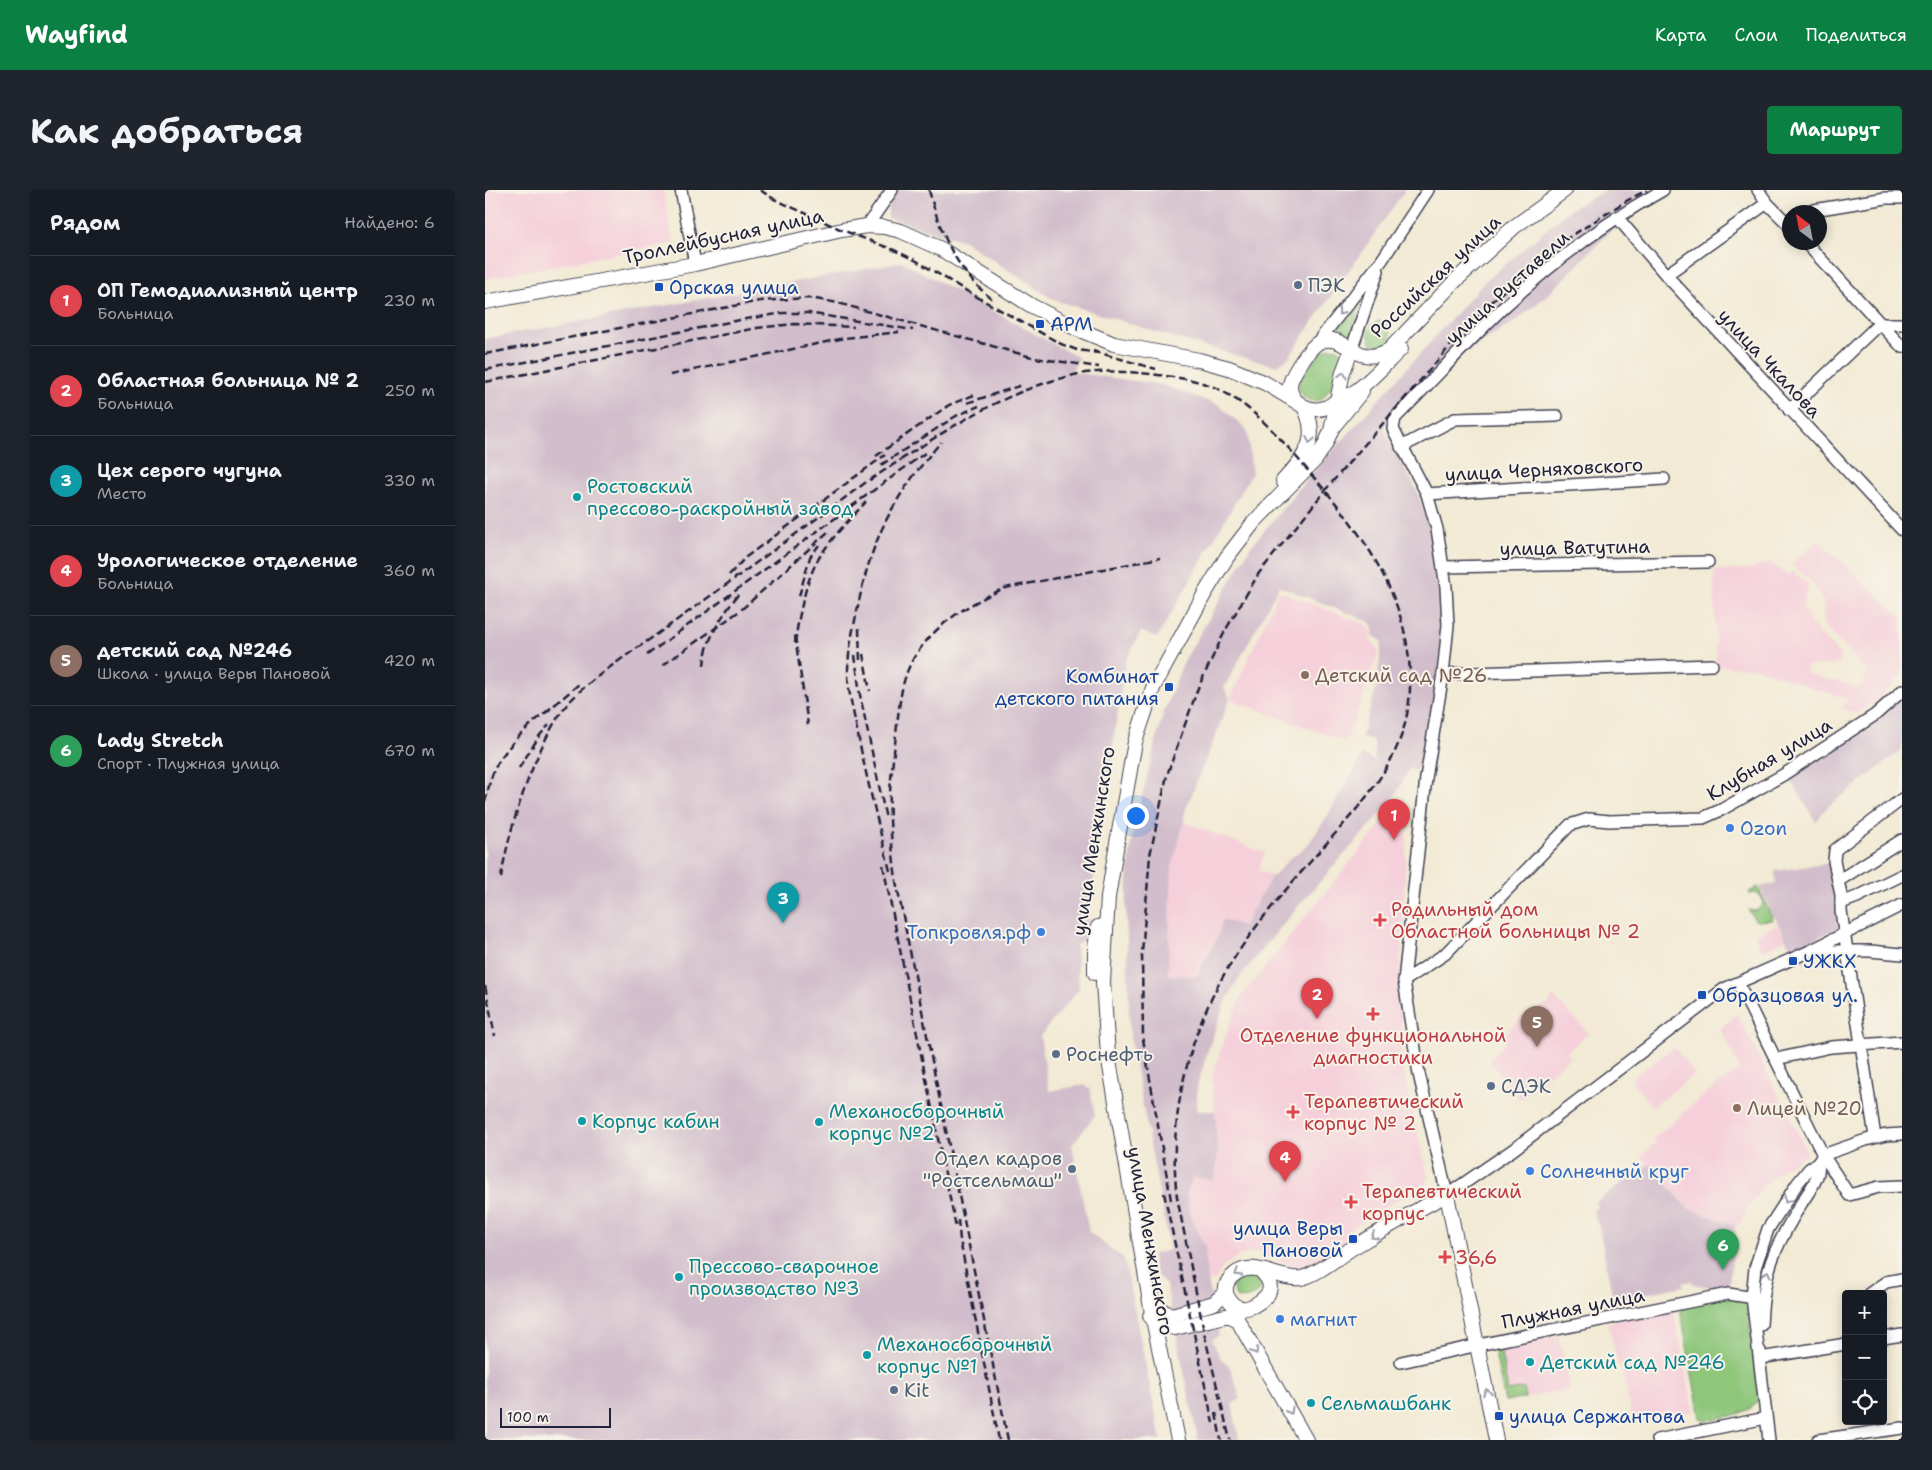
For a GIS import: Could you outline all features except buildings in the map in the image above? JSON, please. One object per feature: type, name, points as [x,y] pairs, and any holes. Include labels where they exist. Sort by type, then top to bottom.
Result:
[{"type":"main road","name":"Российская улица","points":[[1351,351],[1370,356],[1389,350],[1456,280],[1514,227],[1565,190]]},
{"type":"main road","name":"Российская улица","points":[[1401,349],[1461,284],[1507,243],[1577,190]]},
{"type":"main road","name":"Троллейбусная улица","points":[[485,302],[695,264],[867,226],[893,229],[919,238],[955,256],[1032,306],[1075,328],[1114,344],[1229,368],[1265,383],[1302,406]]},
{"type":"main road","points":[[1265,383],[1279,382],[1296,370],[1317,343],[1336,340],[1351,351],[1331,431]]},
{"type":"main road","points":[[1302,406],[1313,410],[1326,408],[1353,393],[1401,349]]},
{"type":"main road","points":[[1297,473],[1316,459],[1331,431],[1357,397],[1401,349]]},
{"type":"main road","points":[[1296,370],[1290,387],[1292,395],[1302,406],[1311,426],[1309,448],[1297,473]]},
{"type":"main road","name":"улица Менжинского","points":[[1170,1440],[1108,1056],[1103,982],[1108,897],[1134,750],[1153,688],[1209,586],[1227,558],[1254,522],[1297,473]]},
{"type":"main road","points":[[1306,1440],[1230,1307],[1229,1281],[1238,1272],[1250,1268],[1290,1278],[1301,1278],[1312,1274],[1356,1246],[1447,1195],[1496,1440]]},
{"type":"main road","points":[[1147,1297],[1161,1311],[1172,1315],[1214,1304],[1243,1309],[1250,1307],[1268,1294],[1270,1284],[1260,1270]]},
{"type":"main road","points":[[1147,1297],[1164,1325],[1165,1336],[1155,1348]]},
{"type":"main road","points":[[1147,1297],[1159,1315],[1167,1320],[1164,1325]]},
{"type":"main road","points":[[1164,1325],[1230,1307]]},
{"type":"main road","name":"улица Менжинского","points":[[1164,1325],[1155,1348],[1179,1440]]},
{"type":"street","points":[[681,190],[695,264]]},
{"type":"street","points":[[867,226],[892,190]]},
{"type":"street","points":[[1317,343],[1382,260],[1427,190]]},
{"type":"street","name":"улица Руставели","points":[[1401,447],[1393,429],[1395,418],[1504,307],[1576,246],[1617,217],[1663,190]]},
{"type":"street","points":[[1758,190],[1767,203],[1782,216]]},
{"type":"street","points":[[1827,208],[1886,198],[1902,198]]},
{"type":"street","points":[[1665,275],[1767,203]]},
{"type":"street","name":"улица Чкалова","points":[[1617,217],[1665,275],[1902,530]]},
{"type":"street","points":[[1812,250],[1902,347]]},
{"type":"street","points":[[1351,351],[1382,260]]},
{"type":"street","points":[[1789,410],[1879,324],[1902,324]]},
{"type":"street","points":[[1557,416],[1455,419],[1401,447],[1427,494],[1437,529],[1443,567],[1448,625],[1443,674],[1426,778],[1404,981],[1419,1074],[1447,1195],[1514,1148],[1724,989],[1811,951],[1902,905]]},
{"type":"street","name":"улица Черняховского","points":[[1427,494],[1664,480]]},
{"type":"street","name":"улица Ватутина","points":[[1443,567],[1708,562]]},
{"type":"street","points":[[1443,674],[1712,665]]},
{"type":"street","name":"Клубная улица","points":[[1404,981],[1445,954],[1570,825],[1589,819],[1609,821],[1703,818],[1783,775],[1875,715],[1902,691]]},
{"type":"street","points":[[1875,1137],[1834,861],[1835,850],[1902,799]]},
{"type":"street","points":[[1838,881],[1902,840]]},
{"type":"street","points":[[1841,903],[1902,875]]},
{"type":"street","points":[[1811,951],[1848,950],[1902,954]]},
{"type":"street","points":[[1738,983],[1776,1059],[1821,1159],[1849,1195],[1879,1186],[1902,1186]]},
{"type":"street","points":[[1776,1059],[1807,1051],[1861,1044],[1902,1042]]},
{"type":"street","points":[[1769,1440],[1760,1358],[1755,1268],[1765,1235],[1797,1184],[1809,1169],[1821,1159],[1848,1145],[1875,1137],[1902,1134]]},
{"type":"street","points":[[1757,1298],[1779,1243],[1816,1179],[1821,1159]]},
{"type":"street","points":[[1765,1235],[1779,1243]]},
{"type":"street","points":[[1873,1290],[1886,1282],[1902,1279]]},
{"type":"street","name":"Плужная улица","points":[[1401,1362],[1728,1294],[1757,1298]]},
{"type":"street","points":[[1887,1337],[1902,1335]]},
{"type":"street","points":[[1760,1358],[1842,1345]]},
{"type":"street","points":[[1657,1440],[1766,1418]]},
{"type":"street","points":[[1818,1440],[1902,1428]]},
{"type":"shaded area","points":[[485,190],[663,190],[673,243],[485,279]]},
{"type":"shaded area","points":[[899,190],[1405,190],[1288,358],[1276,366],[1195,344],[1054,300],[964,241],[888,218],[888,205]]},
{"type":"shaded area","points":[[1606,190],[1661,190],[1616,225],[1551,292],[1517,320],[1434,371],[1383,428],[1416,489],[1429,526],[1440,591],[1440,665],[1430,726],[1416,771],[1409,769],[1396,794],[1375,820],[1300,904],[1238,979],[1224,1005],[1208,1050],[1197,1087],[1197,1111],[1215,1111],[1218,1154],[1214,1181],[1193,1177],[1186,1196],[1191,1216],[1205,1247],[1207,1276],[1219,1335],[1212,1340],[1221,1359],[1230,1367],[1241,1399],[1232,1404],[1239,1440],[1198,1440],[1166,1285],[1155,1273],[1153,1254],[1170,1250],[1130,1037],[1126,905],[1132,835],[1163,714],[1183,663],[1250,548],[1305,482],[1484,282],[1571,209]],"holes":[[[1279,586],[1370,622],[1374,631],[1372,635],[1382,641],[1376,689],[1361,738],[1374,741],[1375,761],[1363,755],[1308,845],[1289,859],[1272,876],[1243,926],[1223,919],[1218,936],[1197,976],[1168,975],[1172,867],[1184,822],[1184,814],[1230,699],[1224,688]]]},
{"type":"shaded area","points":[[903,262],[1079,358],[1071,372],[1163,385],[1219,405],[1247,430],[1252,473],[1157,638],[1141,631],[1125,663],[1086,938],[1076,945],[1079,989],[1040,1036],[1049,1091],[1084,1085],[1090,1089],[1095,1115],[1072,1145],[1089,1232],[1124,1259],[1161,1440],[485,1440],[485,339]]},
{"type":"shaded area","points":[[1818,540],[1902,618],[1902,674],[1873,704],[1855,714],[1843,708],[1848,699],[1758,668],[1716,666],[1714,570],[1751,569],[1769,562],[1788,575],[1792,571],[1809,585],[1802,607],[1808,614],[1811,624],[1840,655],[1840,664],[1807,666],[1805,673],[1860,688],[1868,672],[1824,625],[1823,602],[1812,582],[1792,564]]},
{"type":"shaded area","name":"Детский сад №26","points":[[1279,591],[1365,624],[1371,631],[1370,638],[1379,651],[1346,742],[1230,699]]},
{"type":"shaded area","points":[[1902,697],[1902,750],[1826,808],[1816,822],[1789,777],[1871,724]]},
{"type":"shaded area","points":[[1387,817],[1407,831],[1400,980],[1402,1066],[1428,1177],[1425,1183],[1347,1231],[1352,1239],[1310,1264],[1294,1268],[1259,1251],[1241,1255],[1227,1263],[1220,1271],[1216,1280],[1208,1282],[1205,1247],[1191,1216],[1186,1196],[1193,1177],[1214,1180],[1218,1154],[1212,1077],[1224,1040],[1241,997]]},
{"type":"shaded area","points":[[1184,822],[1265,853],[1258,870],[1272,876],[1243,926],[1219,931],[1197,976],[1168,975],[1172,867]]},
{"type":"shaded area","points":[[1830,863],[1843,926],[1791,950],[1775,917],[1773,918],[1760,887],[1776,883],[1775,871]]},
{"type":"shaded area","points":[[1778,924],[1785,940],[1762,951],[1755,935]]},
{"type":"shaded area","points":[[1553,996],[1589,1033],[1567,1052],[1570,1057],[1520,1099],[1489,1061],[1506,1042],[1502,1037],[1523,1016],[1527,1020],[1544,1004],[1548,1005]]},
{"type":"shaded area","name":"Лицей №20","points":[[1737,1014],[1807,1151],[1805,1155],[1784,1167],[1770,1179],[1748,1207],[1738,1226],[1689,1209],[1641,1157],[1656,1142],[1653,1139],[1709,1091],[1740,1069],[1720,1029]]},
{"type":"shaded area","points":[[1674,1047],[1695,1074],[1652,1107],[1631,1079]]},
{"type":"shaded area","points":[[1649,1164],[1689,1209],[1735,1225],[1734,1229],[1736,1230],[1728,1290],[1693,1284],[1692,1281],[1683,1283],[1684,1286],[1613,1300],[1599,1226],[1593,1211],[1598,1207],[1595,1203]]},
{"type":"shaded area","points":[[1673,1309],[1694,1412],[1633,1424],[1621,1364],[1618,1365],[1608,1322]]},
{"type":"shaded area","points":[[1559,1335],[1570,1389],[1505,1402],[1494,1348]]},
{"type":"green space","points":[[1361,302],[1351,337],[1337,330]]},
{"type":"green space","points":[[1378,321],[1388,326],[1390,337],[1388,344],[1378,348],[1372,345],[1368,335],[1371,325]]},
{"type":"green space","points":[[1329,348],[1338,349],[1342,357],[1331,387],[1322,399],[1312,401],[1301,394],[1299,379],[1319,354]]},
{"type":"green space","points":[[1758,887],[1773,920],[1756,921],[1748,910],[1756,911],[1763,904],[1759,895],[1755,893],[1750,894],[1749,892]]},
{"type":"green space","points":[[1250,1273],[1260,1276],[1263,1285],[1261,1289],[1252,1297],[1244,1299],[1236,1297],[1233,1288],[1235,1283]]},
{"type":"green space","points":[[1731,1296],[1746,1302],[1760,1399],[1755,1405],[1742,1412],[1703,1421],[1700,1418],[1680,1308]]},
{"type":"green space","points":[[1500,1347],[1508,1391],[1524,1388],[1526,1398],[1505,1402],[1494,1348]]},
{"type":"railway","points":[[760,190],[774,199],[842,230],[915,260],[1061,344],[1077,350],[1099,353]]},
{"type":"railway","points":[[929,190],[933,206],[952,252],[971,279],[995,301]]},
{"type":"railway","points":[[1171,1200],[1143,1039],[1142,953],[1150,855],[1167,775],[1198,688],[1225,631],[1259,573],[1327,488],[1457,338],[1492,301],[1568,238],[1647,190]]},
{"type":"railway","points":[[485,354],[760,301],[810,298],[838,303],[1035,358],[1099,367]]},
{"type":"railway","points":[[485,370],[783,313],[808,313],[913,330]]},
{"type":"railway","points":[[485,382],[757,328],[794,324],[854,327]]},
{"type":"railway","points":[[670,375],[845,338],[899,332]]},
{"type":"railway","points":[[1093,351],[1156,369]]},
{"type":"railway","points":[[501,878],[516,814],[532,769],[551,728],[570,701],[606,670],[865,483],[934,438],[958,423],[1007,398],[1033,387],[1078,374],[1112,372],[1174,377],[1214,387],[1237,400],[1264,422],[1289,448],[1340,509],[1371,553],[1384,576],[1403,625],[1408,651],[1410,678],[1408,707],[1402,733],[1380,778],[1347,820],[1275,903],[1231,962],[1209,1003],[1190,1056],[1183,1084],[1175,1141],[1177,1197],[1205,1337],[1230,1440]]},
{"type":"railway","points":[[967,403],[1022,385]]},
{"type":"railway","points":[[876,456],[949,405],[974,395]]},
{"type":"railway","points":[[881,465],[956,416],[979,406]]},
{"type":"railway","points":[[890,871],[851,704],[848,680],[849,651],[862,590],[876,543],[896,503],[941,442]]},
{"type":"railway","points":[[647,655],[925,453]]},
{"type":"railway","points":[[729,575],[746,557],[885,455]]},
{"type":"railway","points":[[795,643],[803,599],[814,567],[835,536],[866,502]]},
{"type":"railway","points":[[663,665],[741,610],[829,531]]},
{"type":"railway","points":[[799,596],[810,557],[819,545]]},
{"type":"railway","points":[[1008,1440],[896,881],[890,828],[890,796],[901,697],[905,678],[917,653],[935,631],[957,614],[980,600],[1005,588],[1160,558]]},
{"type":"railway","points":[[704,666],[708,645],[716,627],[740,592]]},
{"type":"railway","points":[[859,628],[860,663]]},
{"type":"railway","points":[[795,636],[808,725]]},
{"type":"railway","points":[[863,654],[870,691]]},
{"type":"railway","points":[[855,655],[860,695],[886,819]]},
{"type":"railway","points":[[545,713],[579,684]]},
{"type":"railway","points":[[485,802],[490,781],[499,760],[528,728],[551,709]]},
{"type":"railway","points":[[519,768],[540,735],[549,725]]},
{"type":"railway","points":[[883,865],[956,1228]]},
{"type":"railway","points":[[485,986],[495,1036]]},
{"type":"railway","points":[[1164,1193],[1213,1423]]},
{"type":"railway","points":[[958,1220],[960,1240],[999,1440]]},
{"type":"railway","points":[[1216,1413],[1221,1440]]},
{"type":"place","name":"ПЭК","points":[[1298,285]]},
{"type":"place","name":"Орская улица","points":[[659,287]]},
{"type":"place","name":"АРМ","points":[[1040,324]]},
{"type":"place","name":"Ростовский прессово-раскройный завод","points":[[577,497]]},
{"type":"place","name":"Детский сад №26","points":[[1305,675]]},
{"type":"place","name":"Комбинат детского питания","points":[[1169,687]]},
{"type":"place","name":"Ozon","points":[[1730,828]]},
{"type":"place","name":"ОП Гемодиализный центр","points":[[1394,840]]},
{"type":"place","name":"Родильный дом Областной больницы № 2","points":[[1380,920]]},
{"type":"place","name":"Цех серого чугуна","points":[[783,923]]},
{"type":"place","name":"Топкровля.рф","points":[[1041,932]]},
{"type":"place","name":"УЖКХ","points":[[1793,961]]},
{"type":"place","name":"Образцовая ул.","points":[[1702,995]]},
{"type":"place","name":"Отделение функциональной диагностики","points":[[1373,1014]]},
{"type":"place","name":"Областная больница № 2","points":[[1317,1019]]},
{"type":"place","name":"детский сад №246","points":[[1537,1047]]},
{"type":"place","name":"Роснефть","points":[[1056,1054]]},
{"type":"place","name":"СДЭК","points":[[1491,1086]]},
{"type":"place","name":"Лицей №20","points":[[1737,1108]]},
{"type":"place","name":"Терапевтический корпус № 2","points":[[1293,1112]]},
{"type":"place","name":"Корпус кабин","points":[[582,1121]]},
{"type":"place","name":"Механосборочный корпус №2","points":[[819,1122]]},
{"type":"place","name":"Отдел кадров \"Ростсельмаш\"","points":[[1072,1169]]},
{"type":"place","name":"Солнечный круг","points":[[1530,1171]]},
{"type":"place","name":"Урологическое отделение","points":[[1285,1182]]},
{"type":"place","name":"Терапевтический корпус","points":[[1351,1202]]},
{"type":"place","name":"улица Веры Пановой","points":[[1353,1239]]},
{"type":"place","name":"36,6","points":[[1445,1257]]},
{"type":"place","name":"Lady Stretch","points":[[1723,1270]]},
{"type":"place","name":"Прессово-сварочное производство №3","points":[[679,1277]]},
{"type":"place","name":"магнит","points":[[1280,1319]]},
{"type":"place","name":"Механосборочный корпус №1","points":[[867,1355]]},
{"type":"place","name":"Детский сад №246","points":[[1530,1362]]},
{"type":"place","name":"Kit","points":[[894,1390]]},
{"type":"place","name":"Сельмашбанк","points":[[1311,1403]]},
{"type":"place","name":"улица Сержантова","points":[[1499,1416]]}]
